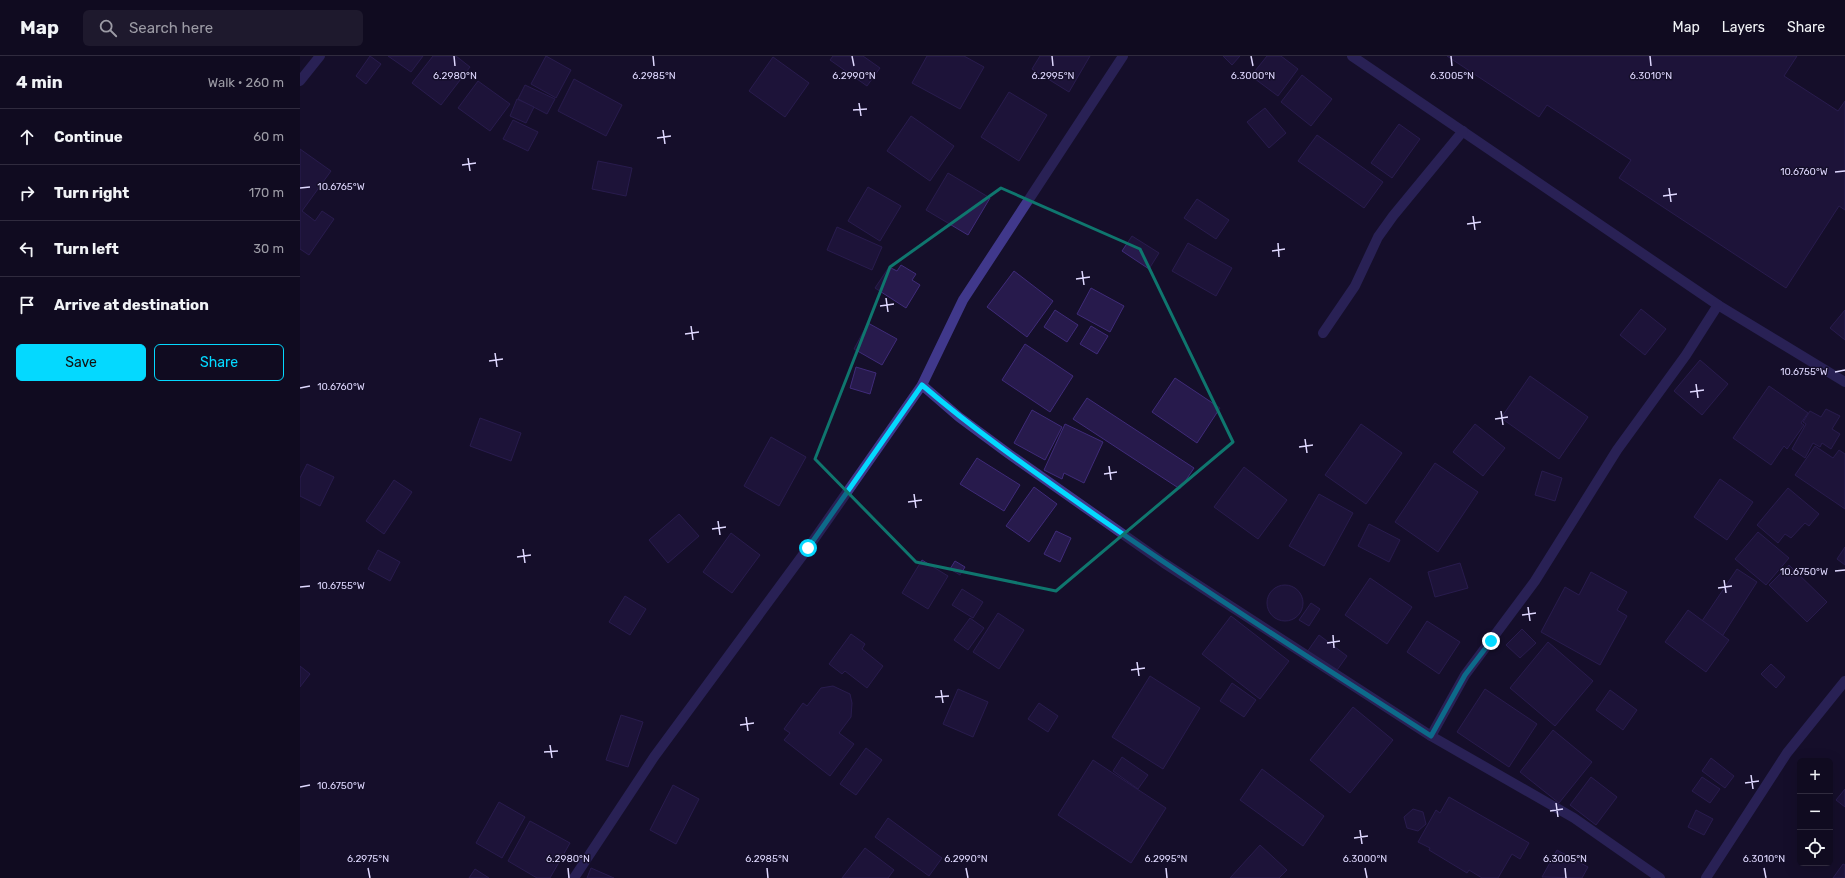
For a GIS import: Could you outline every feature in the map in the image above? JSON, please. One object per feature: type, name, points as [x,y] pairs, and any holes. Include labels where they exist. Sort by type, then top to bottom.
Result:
[{"type":"street","points":[[300,81],[320,56]]},
{"type":"street","points":[[574,878],[654,757],[808,548],[922,385],[963,300],[1123,56]]},
{"type":"street","points":[[1352,56],[1718,305],[1845,382]]},
{"type":"street","points":[[1323,333],[1355,286],[1382,232],[1463,131]]},
{"type":"street","points":[[1431,736],[1465,675],[1535,581],[1617,450],[1686,355],[1718,305]]},
{"type":"street","points":[[922,385],[959,417],[1009,454],[1164,563],[1431,736],[1574,818],[1660,878]]},
{"type":"street","points":[[1706,878],[1787,753],[1845,681]]},
{"type":"highlighted area","points":[[1001,188],[1140,249],[1233,442],[1056,591],[916,562],[815,459],[890,267]]},
{"type":"building","points":[[370,56],[381,64],[366,84],[356,76]]},
{"type":"building","points":[[388,56],[423,56],[411,72]]},
{"type":"building","points":[[433,56],[456,56],[470,67],[441,105],[412,83]]},
{"type":"building","points":[[546,56],[571,70],[556,98],[531,84]]},
{"type":"building","points":[[833,56],[863,56],[880,68],[867,86],[830,60]]},
{"type":"building","points":[[927,56],[964,56],[984,67],[960,109],[912,83]]},
{"type":"building","points":[[1040,56],[1090,56],[1069,92],[1032,69]]},
{"type":"building","points":[[1223,56],[1240,56],[1232,65]]},
{"type":"building","points":[[1267,56],[1281,56],[1298,69],[1278,96],[1251,76]]},
{"type":"building","points":[[1447,56],[1797,56],[1784,76],[1838,111],[1845,101],[1845,210],[1839,206],[1786,288],[1619,178],[1631,160],[1547,105],[1539,117]]},
{"type":"building","points":[[773,57],[809,83],[785,117],[749,91]]},
{"type":"building","points":[[1302,75],[1332,99],[1311,126],[1281,102]]},
{"type":"building","points":[[574,79],[622,105],[606,136],[558,111]]},
{"type":"building","points":[[478,81],[510,104],[490,131],[458,108]]},
{"type":"building","points":[[525,85],[555,99],[547,114],[518,99]]},
{"type":"building","points":[[1009,92],[1047,115],[1019,161],[981,137]]},
{"type":"building","points":[[517,99],[534,107],[526,123],[510,116]]},
{"type":"building","points":[[1265,108],[1286,133],[1269,148],[1247,122]]},
{"type":"building","points":[[911,116],[954,146],[930,181],[887,151]]},
{"type":"building","points":[[513,120],[538,132],[528,151],[503,139]]},
{"type":"building","points":[[1399,124],[1420,139],[1392,178],[1371,163]]},
{"type":"building","points":[[1317,135],[1383,182],[1364,208],[1298,161]]},
{"type":"building","points":[[300,149],[331,171],[302,211],[315,221],[322,211],[334,219],[309,255],[300,249]]},
{"type":"building","points":[[598,161],[632,168],[626,196],[592,189]]},
{"type":"building","points":[[948,173],[990,198],[968,235],[926,210]]},
{"type":"building","points":[[868,187],[901,206],[880,241],[848,221]]},
{"type":"building","points":[[1197,199],[1229,220],[1216,239],[1184,218]]},
{"type":"building","points":[[837,227],[882,247],[872,270],[827,250]]},
{"type":"building","points":[[1132,236],[1159,253],[1149,269],[1122,251]]},
{"type":"building","points":[[1188,243],[1232,268],[1216,296],[1172,271]]},
{"type":"building","points":[[901,265],[916,274],[912,280],[920,285],[906,308],[875,288],[889,267],[897,271]]},
{"type":"building","points":[[1014,271],[1053,301],[1027,337],[987,307]]},
{"type":"building","points":[[1091,288],[1124,306],[1110,332],[1077,314]]},
{"type":"building","points":[[1641,309],[1666,329],[1645,355],[1620,335]]},
{"type":"building","points":[[1055,310],[1078,325],[1067,342],[1044,327]]},
{"type":"building","points":[[1845,310],[1845,340],[1830,328]]},
{"type":"building","points":[[868,323],[897,339],[882,365],[854,349]]},
{"type":"building","points":[[1091,326],[1108,336],[1097,354],[1080,344]]},
{"type":"building","points":[[1025,344],[1073,376],[1050,412],[1002,380]]},
{"type":"building","points":[[1700,360],[1728,384],[1702,415],[1674,391]]},
{"type":"building","points":[[856,367],[876,373],[870,394],[850,388]]},
{"type":"building","points":[[1530,376],[1588,417],[1559,459],[1501,418]]},
{"type":"building","points":[[1175,378],[1220,408],[1197,443],[1152,412]]},
{"type":"building","points":[[1769,386],[1808,413],[1801,423],[1804,425],[1787,449],[1784,446],[1771,465],[1733,438]]},
{"type":"building","points":[[1087,398],[1194,468],[1180,489],[1073,419]]},
{"type":"building","points":[[1826,409],[1840,416],[1832,429],[1840,434],[1831,449],[1822,443],[1820,447],[1813,443],[1805,458],[1792,449],[1806,424],[1803,422],[1810,411],[1821,417]]},
{"type":"building","points":[[1032,410],[1062,427],[1045,460],[1014,443]]},
{"type":"building","points":[[480,418],[521,433],[511,461],[470,446]]},
{"type":"building","points":[[1065,424],[1103,442],[1084,483],[1064,473],[1062,479],[1044,470]]},
{"type":"building","points":[[1361,424],[1402,453],[1366,504],[1325,475]]},
{"type":"building","points":[[1475,424],[1505,448],[1483,476],[1453,452]]},
{"type":"building","points":[[771,437],[806,457],[779,506],[744,486]]},
{"type":"building","points":[[1815,446],[1833,458],[1839,450],[1845,454],[1845,509],[1795,475]]},
{"type":"building","points":[[977,458],[1020,485],[1004,511],[960,484]]},
{"type":"building","points":[[1435,463],[1478,492],[1438,552],[1395,522]]},
{"type":"building","points":[[307,464],[334,477],[320,506],[300,496],[300,478]]},
{"type":"building","points":[[1244,467],[1287,500],[1258,539],[1214,507]]},
{"type":"building","points":[[1542,471],[1562,478],[1555,501],[1535,495]]},
{"type":"building","points":[[1720,479],[1753,502],[1727,540],[1694,517]]},
{"type":"building","points":[[394,480],[412,492],[384,534],[366,521]]},
{"type":"building","points":[[1034,487],[1057,504],[1029,542],[1006,526]]},
{"type":"building","points":[[1788,488],[1819,514],[1809,526],[1805,523],[1791,538],[1785,534],[1778,543],[1757,525]]},
{"type":"building","points":[[1319,494],[1353,513],[1324,566],[1289,546]]},
{"type":"building","points":[[679,514],[699,536],[668,563],[649,540]]},
{"type":"building","points":[[1369,524],[1400,540],[1389,562],[1358,546]]},
{"type":"building","points":[[1056,531],[1071,538],[1060,562],[1044,554]]},
{"type":"building","points":[[1758,532],[1789,558],[1766,585],[1735,559]]},
{"type":"building","points":[[731,533],[760,555],[732,593],[703,572]]},
{"type":"building","points":[[1845,547],[1845,565],[1837,559]]},
{"type":"building","points":[[378,550],[400,562],[390,581],[368,569]]},
{"type":"building","points":[[922,560],[948,576],[928,609],[902,593]]},
{"type":"building","points":[[955,561],[965,567],[960,575],[950,569]]},
{"type":"building","points":[[1460,563],[1468,588],[1435,597],[1428,572]]},
{"type":"building","points":[[1789,565],[1827,602],[1807,622],[1769,585]]},
{"type":"building","points":[[1737,569],[1757,582],[1721,638],[1700,624]]},
{"type":"building","points":[[1591,572],[1627,592],[1617,610],[1627,616],[1600,665],[1541,632],[1565,587],[1579,595]]},
{"type":"building","points":[[1370,578],[1412,607],[1387,644],[1345,615]]},
{"type":"building","points":[[1289,585],[1298,590],[1302,596],[1302,610],[1298,616],[1289,621],[1281,621],[1272,616],[1268,610],[1267,599],[1272,590],[1278,586]]},
{"type":"building","points":[[962,589],[983,602],[973,618],[952,605]]},
{"type":"building","points":[[625,596],[646,609],[630,635],[609,622]]},
{"type":"building","points":[[1311,603],[1320,609],[1309,626],[1299,620]]},
{"type":"building","points":[[1688,610],[1729,640],[1706,672],[1665,642]]},
{"type":"building","points":[[998,613],[1024,630],[999,669],[973,652]]},
{"type":"building","points":[[1231,616],[1289,661],[1260,699],[1202,654]]},
{"type":"building","points":[[970,618],[984,628],[968,650],[954,640]]},
{"type":"building","points":[[1427,621],[1460,642],[1439,674],[1407,652]]},
{"type":"building","points":[[1522,629],[1536,643],[1520,658],[1506,645]]},
{"type":"building","points":[[851,634],[865,644],[862,649],[883,666],[867,688],[845,671],[842,674],[829,664]]},
{"type":"building","points":[[1319,635],[1347,656],[1335,673],[1307,652]]},
{"type":"building","points":[[1548,642],[1593,681],[1555,726],[1510,688]]},
{"type":"building","points":[[1771,664],[1785,677],[1776,688],[1761,674]]},
{"type":"building","points":[[300,666],[310,674],[300,687]]},
{"type":"building","points":[[1150,676],[1200,708],[1163,769],[1112,737]]},
{"type":"building","points":[[1232,683],[1256,700],[1244,717],[1220,701]]},
{"type":"building","points":[[833,686],[850,694],[852,703],[851,717],[839,733],[854,744],[830,776],[784,740],[790,733],[784,729],[803,703],[807,706],[821,688]]},
{"type":"building","points":[[958,689],[988,702],[973,737],[943,724]]},
{"type":"building","points":[[1485,689],[1537,724],[1509,767],[1457,732]]},
{"type":"building","points":[[1610,690],[1637,710],[1623,730],[1596,710]]},
{"type":"building","points":[[1039,703],[1058,716],[1048,732],[1028,719]]},
{"type":"building","points":[[1353,707],[1393,740],[1350,793],[1310,760]]},
{"type":"building","points":[[621,715],[643,722],[628,767],[606,760]]},
{"type":"building","points":[[1553,730],[1592,762],[1559,803],[1520,772]]},
{"type":"building","points":[[866,748],[882,760],[856,795],[840,784]]},
{"type":"building","points":[[1122,757],[1148,775],[1138,789],[1113,771]]},
{"type":"building","points":[[1711,758],[1734,776],[1725,788],[1702,771]]},
{"type":"building","points":[[1093,760],[1166,808],[1131,863],[1058,815]]},
{"type":"building","points":[[1262,769],[1324,816],[1303,846],[1240,800]]},
{"type":"building","points":[[1591,777],[1617,797],[1596,825],[1570,805]]},
{"type":"building","points":[[1702,777],[1720,789],[1710,803],[1692,791]]},
{"type":"building","points":[[673,785],[699,799],[676,844],[650,830]]},
{"type":"building","points":[[1845,789],[1845,807],[1836,800]]},
{"type":"building","points":[[1449,797],[1529,843],[1520,859],[1512,854],[1498,878],[1482,878],[1469,870],[1467,873],[1429,850],[1430,848],[1418,842],[1436,810],[1440,813]]},
{"type":"building","points":[[499,802],[525,817],[502,858],[476,843]]},
{"type":"building","points":[[1413,809],[1423,812],[1426,824],[1418,831],[1407,828],[1404,817]]},
{"type":"building","points":[[1696,810],[1713,819],[1704,835],[1688,827]]},
{"type":"building","points":[[888,818],[942,858],[929,876],[875,837]]},
{"type":"building","points":[[530,821],[570,843],[550,878],[537,878],[508,861]]},
{"type":"building","points":[[1260,845],[1287,870],[1279,878],[1230,878]]},
{"type":"building","points":[[865,848],[894,870],[888,878],[842,878]]},
{"type":"building","points":[[1557,850],[1588,867],[1582,878],[1542,877]]},
{"type":"building","points":[[1843,864],[1845,865],[1845,878],[1833,878]]},
{"type":"building","points":[[591,868],[614,878],[587,878]]},
{"type":"building","points":[[475,869],[489,878],[469,878]]},
{"type":"route","points":[[808,548],[922,385],[959,417],[1009,454],[1164,563],[1431,736],[1465,675],[1491,641]]}]
